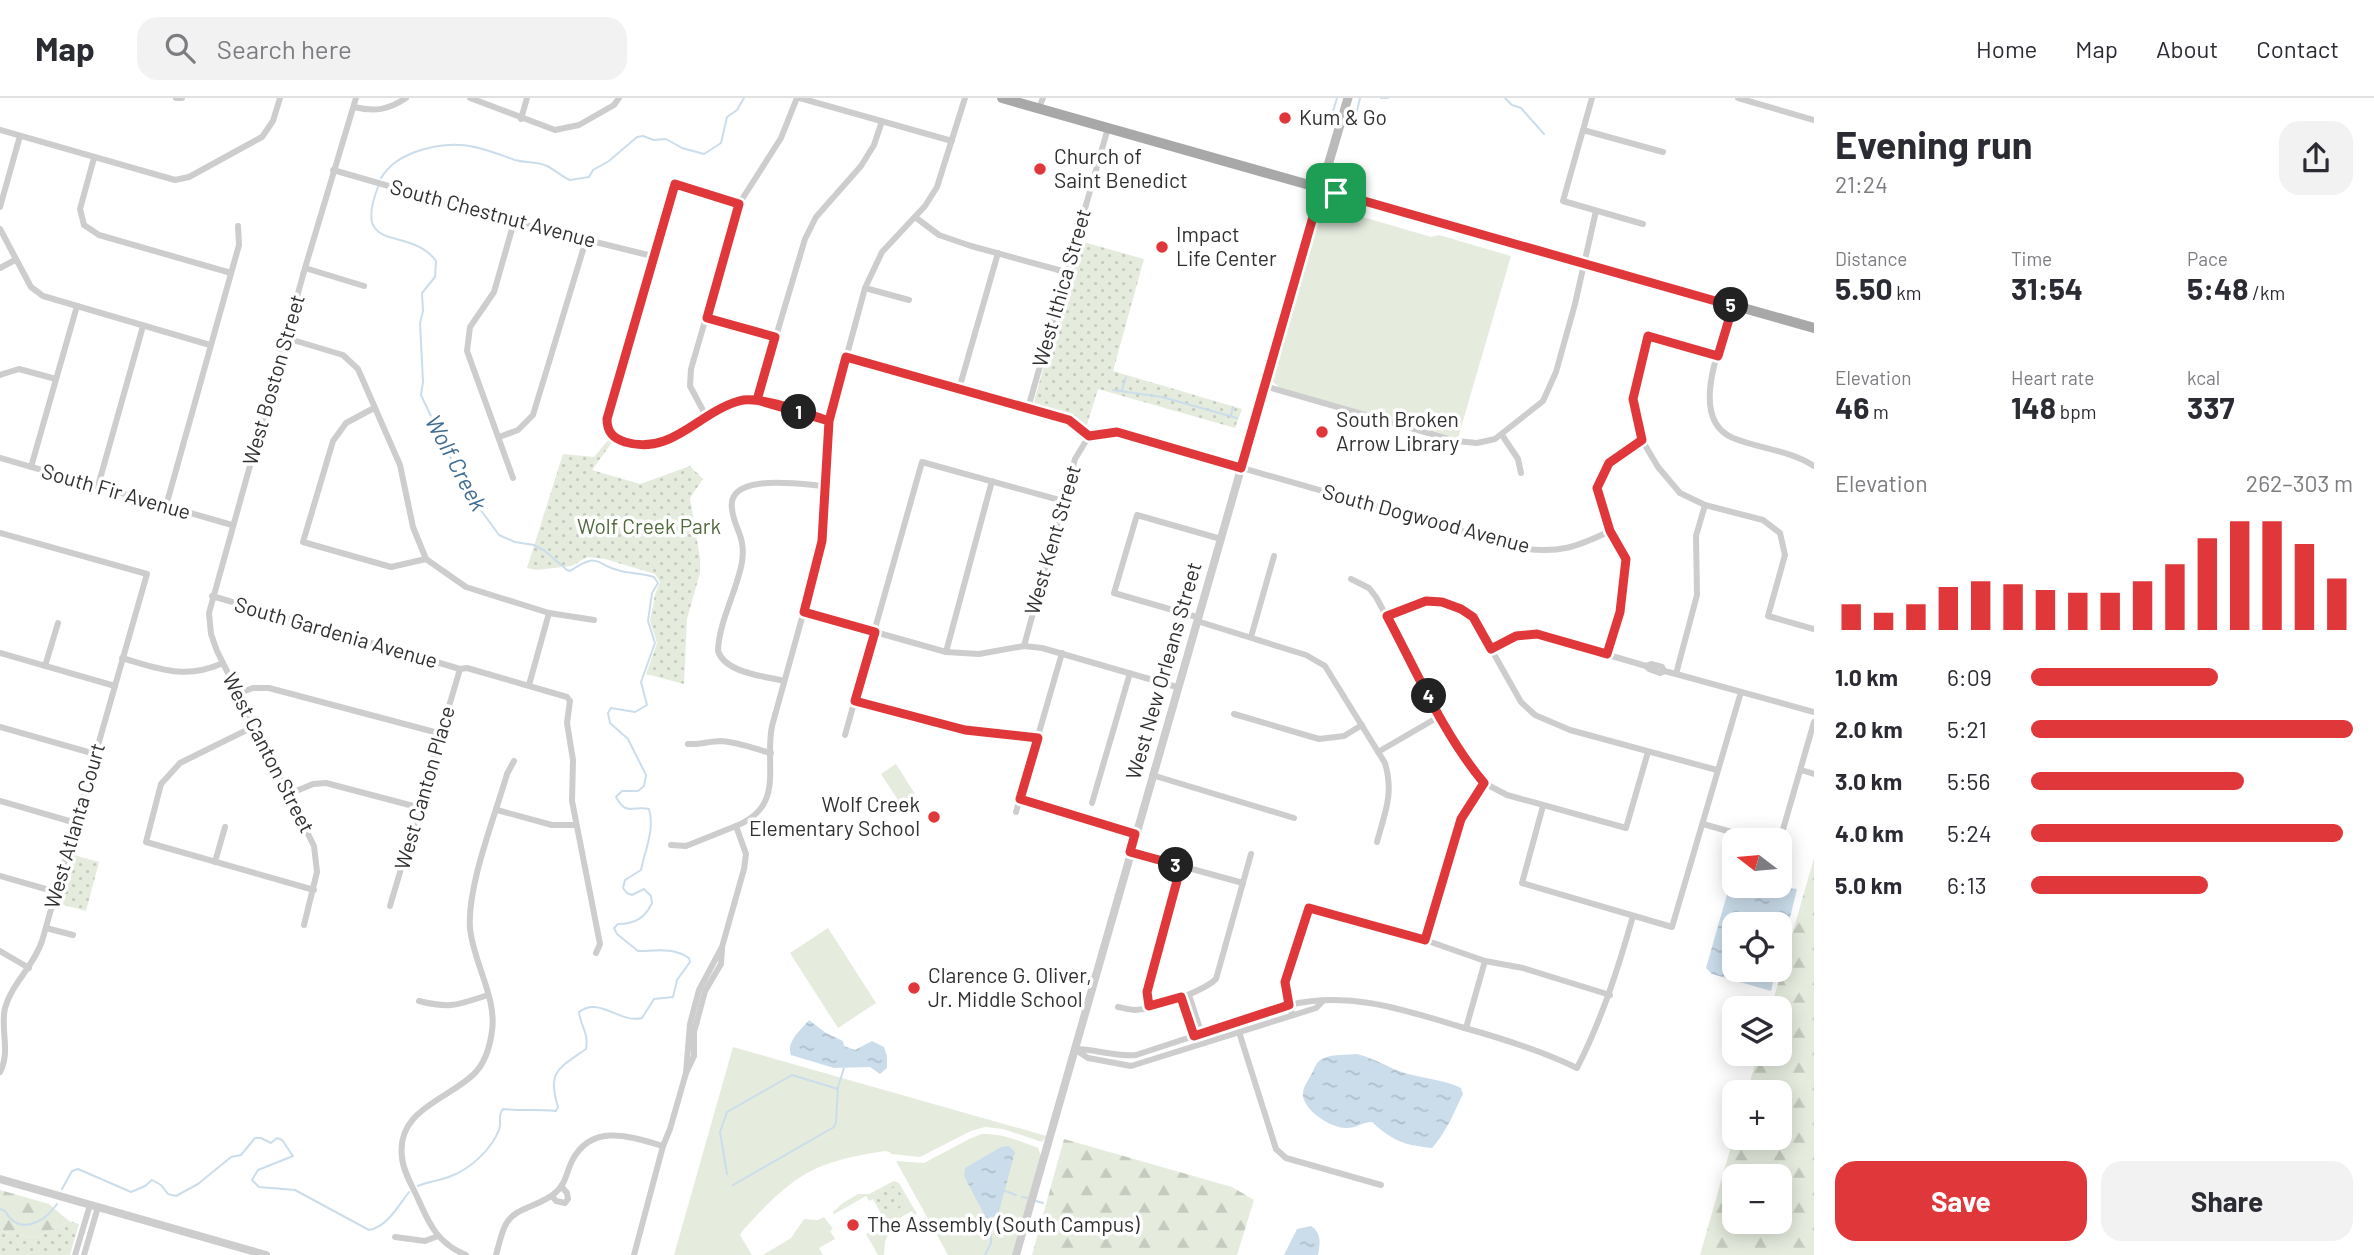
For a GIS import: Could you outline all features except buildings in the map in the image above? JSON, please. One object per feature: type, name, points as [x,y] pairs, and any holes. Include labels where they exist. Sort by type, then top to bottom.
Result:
[{"type":"main road","points":[[1002,98],[1041,103],[1108,128],[1814,328]]},
{"type":"main road","name":"West New Orleans Street","points":[[1321,189],[1348,98]]},
{"type":"street","points":[[0,130],[175,180],[188,177],[262,137],[273,121],[280,98]]},
{"type":"street","name":"West Boston Street","points":[[223,663],[211,634],[209,613],[212,596],[356,98]]},
{"type":"street","points":[[354,107],[381,110],[405,98]]},
{"type":"street","points":[[470,98],[555,130],[579,125],[606,110],[619,98]]},
{"type":"street","points":[[520,118],[527,98]]},
{"type":"street","points":[[706,416],[690,386],[691,369],[739,204],[781,138],[799,98],[952,141]]},
{"type":"street","points":[[671,845],[686,846],[736,826],[754,818],[764,804],[771,779],[771,733],[821,552],[829,421],[865,288],[882,252],[915,217],[937,187],[965,98]]},
{"type":"street","points":[[1592,98],[1563,201],[1643,224]]},
{"type":"street","points":[[1738,98],[1814,120]]},
{"type":"street","points":[[757,400],[806,239],[816,216],[861,166],[874,145],[882,121]]},
{"type":"street","name":"West Ithica Street","points":[[1028,408],[1108,128]]},
{"type":"street","points":[[1583,130],[1663,152]]},
{"type":"street","points":[[0,207],[20,136]]},
{"type":"street","points":[[94,158],[80,209],[84,225],[99,235],[231,273]]},
{"type":"street","name":"South Chestnut Avenue","points":[[333,170],[514,222],[652,256]]},
{"type":"street","points":[[739,204],[675,184],[652,256],[607,427],[614,438],[636,445],[652,446],[669,440],[706,416],[740,401],[757,400],[829,421]]},
{"type":"street","name":"West New Orleans Street","points":[[1016,1255],[1321,189]]},
{"type":"street","points":[[1264,386],[1456,441],[1477,443],[1502,435],[1544,400],[1556,372],[1582,281],[1596,211]]},
{"type":"street","points":[[915,217],[939,235],[1066,272]]},
{"type":"street","points":[[513,478],[467,351],[470,327],[494,292],[514,222]]},
{"type":"street","points":[[166,506],[239,245],[239,226]]},
{"type":"street","points":[[0,229],[15,260],[39,294],[210,345]]},
{"type":"street","points":[[499,437],[518,430],[533,415],[586,240]]},
{"type":"street","points":[[959,389],[998,253]]},
{"type":"street","points":[[0,268],[15,260]]},
{"type":"street","points":[[305,268],[364,286]]},
{"type":"street","points":[[865,288],[909,300]]},
{"type":"street","points":[[31,467],[77,306]]},
{"type":"street","points":[[1733,306],[1708,389],[1708,406],[1716,424],[1731,437],[1799,457],[1814,466]]},
{"type":"street","points":[[707,318],[775,337]]},
{"type":"street","points":[[98,486],[143,326]]},
{"type":"street","points":[[1718,356],[1648,336],[1633,399],[1642,440],[1658,467],[1680,493],[1705,505],[1763,520],[1780,533],[1785,555],[1768,616],[1814,629]]},
{"type":"street","points":[[286,338],[343,355],[358,369],[400,466],[414,527],[426,559],[466,587],[549,613],[594,620]]},
{"type":"street","points":[[846,357],[1069,420],[1089,436],[1117,432],[1241,468]]},
{"type":"street","points":[[0,374],[19,369],[56,379]]},
{"type":"street","points":[[374,408],[346,423],[333,441],[303,542],[391,567],[426,559]]},
{"type":"street","points":[[1502,435],[1518,459],[1521,473]]},
{"type":"street","name":"West Kent Street","points":[[1024,646],[1063,501],[1079,450],[1089,436]]},
{"type":"street","points":[[1607,654],[1620,612],[1626,559],[1610,531],[1597,488],[1609,463],[1642,440]]},
{"type":"street","name":"South Fir Avenue","points":[[0,458],[232,525]]},
{"type":"street","points":[[845,735],[922,462],[1063,501]]},
{"type":"street","name":"South Dogwood Avenue","points":[[1241,468],[1535,550],[1572,548],[1610,531]]},
{"type":"street","points":[[946,652],[992,481]]},
{"type":"street","points":[[784,681],[731,666],[720,657],[718,646],[741,564],[741,533],[731,508],[739,490],[751,484],[765,482],[825,486]]},
{"type":"street","points":[[1676,674],[1697,595],[1696,536],[1705,505]]},
{"type":"street","points":[[1220,539],[1137,514],[1114,593],[1306,654],[1325,666],[1385,763],[1390,791],[1377,842]]},
{"type":"street","name":"West Atlanta Court","points":[[0,533],[148,574],[38,954],[13,989],[5,1008],[3,1021],[6,1054],[0,1072]]},
{"type":"street","points":[[1251,637],[1274,556]]},
{"type":"street","points":[[1351,579],[1369,589],[1387,616],[1440,716],[1468,762],[1484,783],[1499,792],[1626,828],[1648,752]]},
{"type":"street","name":"South Gardenia Avenue","points":[[212,596],[460,669],[467,668],[563,695],[570,701],[566,723],[573,760],[571,790],[576,825]]},
{"type":"street","points":[[1387,616],[1426,601],[1442,602],[1461,609],[1473,617],[1521,702],[1535,715],[1570,730],[1717,770]]},
{"type":"street","points":[[804,612],[946,652],[979,654],[1024,646],[1062,653],[1177,687]]},
{"type":"street","points":[[528,685],[549,613]]},
{"type":"street","points":[[45,666],[58,623]]},
{"type":"street","points":[[1491,649],[1516,636],[1537,634],[1646,666],[1651,664],[1662,667],[1664,671],[1814,712]]},
{"type":"street","points":[[0,653],[115,686]]},
{"type":"street","points":[[1016,812],[1062,653]]},
{"type":"street","points":[[122,658],[162,670],[185,673],[205,670],[223,663]]},
{"type":"street","name":"West Canton Street","points":[[223,663],[314,846],[317,862],[314,890],[303,925]]},
{"type":"street","name":"West Canton Place","points":[[390,906],[460,669]]},
{"type":"street","points":[[1092,803],[1130,673]]},
{"type":"street","points":[[239,693],[253,688],[268,688],[442,734]]},
{"type":"street","points":[[1543,806],[1522,883],[1672,927],[1741,692]]},
{"type":"street","points":[[855,701],[965,730],[1038,738]]},
{"type":"street","points":[[1234,714],[1319,739],[1344,736],[1362,725]]},
{"type":"street","points":[[1378,752],[1440,716]]},
{"type":"street","points":[[1784,828],[1814,722]]},
{"type":"street","points":[[255,726],[180,763],[162,784],[146,842],[314,890]]},
{"type":"street","points":[[0,727],[95,754]]},
{"type":"street","points":[[688,744],[728,742],[771,753]]},
{"type":"street","points":[[466,1255],[454,1250],[438,1236],[426,1219],[404,1169],[401,1147],[406,1128],[418,1113],[468,1078],[482,1065],[487,1052],[493,1027],[488,996],[474,949],[470,920],[475,884],[513,761]]},
{"type":"street","points":[[1801,770],[1814,774]]},
{"type":"street","points":[[1152,775],[1294,818]]},
{"type":"street","points":[[289,794],[313,784],[326,783],[421,808]]},
{"type":"street","points":[[1425,940],[1461,819],[1484,783]]},
{"type":"street","points":[[1020,799],[1135,834]]},
{"type":"street","points":[[0,802],[76,823]]},
{"type":"street","points":[[497,810],[552,825],[576,825],[600,944],[596,953]]},
{"type":"street","points":[[1703,824],[1722,829]]},
{"type":"street","points":[[634,1255],[663,1146],[694,1056],[694,1032],[705,991],[721,964],[722,947],[746,861],[736,826]]},
{"type":"street","points":[[215,862],[225,827]]},
{"type":"street","points":[[1130,852],[1243,883]]},
{"type":"street","points":[[1118,1007],[1136,1010],[1185,996],[1206,988],[1216,979],[1251,854]]},
{"type":"street","points":[[1149,1006],[1147,992],[1152,970],[1181,866]]},
{"type":"street","points":[[0,876],[56,892]]},
{"type":"street","points":[[1292,1015],[1285,982],[1309,908],[1425,940],[1485,961],[1523,968],[1611,995]]},
{"type":"street","points":[[1075,1049],[1090,1049],[1122,1056],[1149,1051],[1289,1005],[1315,999],[1322,1002],[1343,1000],[1383,1004],[1524,1045],[1577,1069],[1611,995],[1633,916]]},
{"type":"street","points":[[46,928],[73,935]]},
{"type":"street","points":[[0,951],[29,968]]},
{"type":"street","points":[[1465,1028],[1485,961]]},
{"type":"street","points":[[419,1001],[442,1007],[488,996]]},
{"type":"street","points":[[1185,996],[1201,1045]]},
{"type":"street","points":[[1075,1049],[1088,1058],[1131,1066],[1315,1008],[1322,1002]]},
{"type":"street","points":[[1235,1023],[1276,1149],[1286,1158],[1381,1185]]},
{"type":"street","points":[[1120,1065],[1122,1056]]},
{"type":"street","points":[[496,1255],[506,1224],[513,1215],[557,1192],[581,1149],[593,1140],[607,1135],[623,1134],[663,1146]]},
{"type":"street","points":[[0,1180],[266,1255]]},
{"type":"street","points":[[75,1255],[94,1206]]},
{"type":"street","points":[[84,1255],[94,1206]]},
{"type":"street","points":[[396,1237],[425,1241],[438,1236]]},
{"type":"green space","points":[[1323,203],[1335,204],[1339,210],[1431,237],[1439,235],[1511,256],[1458,438],[1280,388],[1272,381]]},
{"type":"green space","points":[[1080,241],[1144,259],[1113,371],[1242,409],[1235,428],[1098,389],[1086,428],[1068,416],[1036,406],[1034,401]]},
{"type":"green space","name":"Wolf Creek Park","points":[[610,438],[613,441],[592,470],[640,484],[690,466],[703,479],[690,498],[700,573],[687,619],[684,684],[646,674],[657,643],[650,621],[660,582],[655,574],[605,559],[587,557],[572,566],[536,570],[527,568],[563,454],[594,457]]},
{"type":"green space","points":[[896,764],[920,802],[906,812],[881,774]]},
{"type":"green space","points":[[74,855],[99,862],[86,911],[60,904]]},
{"type":"green space","points":[[1814,858],[1814,1255],[1700,1255],[1722,1178],[1722,1234],[1792,1234],[1792,1164],[1726,1164],[1730,1150],[1792,1150],[1792,1080],[1750,1080],[1755,1066],[1792,1066],[1792,996],[1774,996],[1778,982],[1792,982],[1792,935]]},
{"type":"green space","points":[[828,928],[876,1003],[838,1028],[790,953]]},
{"type":"green space","points":[[733,1047],[1047,1136],[1042,1142],[1003,1129],[985,1127],[971,1131],[920,1157],[885,1151],[839,1160],[821,1166],[791,1183],[744,1229],[740,1235],[752,1255],[674,1255]]},
{"type":"green space","points":[[982,1134],[1003,1136],[1038,1148],[1041,1156],[1012,1255],[948,1255],[896,1161],[924,1163]]},
{"type":"green space","points":[[1064,1139],[1232,1187],[1254,1200],[1237,1255],[1032,1255]]},
{"type":"green space","points":[[894,1181],[899,1183],[917,1214],[914,1215],[912,1211],[889,1224],[891,1229],[885,1241],[884,1255],[878,1255],[866,1234],[881,1222],[878,1217],[882,1214],[873,1199],[869,1201],[866,1196],[834,1214],[833,1212],[858,1194],[869,1194]]},
{"type":"green space","points":[[896,1185],[906,1204],[883,1218],[873,1198]]},
{"type":"green space","points":[[0,1190],[49,1204],[69,1221],[34,1238],[0,1231]]},
{"type":"green space","points":[[824,1217],[833,1229],[830,1231],[835,1239],[819,1248],[823,1255],[763,1255],[791,1238],[804,1219],[818,1220]]},
{"type":"green space","points":[[69,1221],[79,1224],[70,1255],[0,1255],[0,1231],[34,1238]]},
{"type":"water","points":[[1792,888],[1797,889],[1791,912],[1722,912],[1726,898],[1792,898]]},
{"type":"water","points":[[1722,912],[1722,977],[1712,974],[1706,968]]},
{"type":"water","points":[[1740,982],[1773,982],[1771,991]]},
{"type":"water","points":[[809,1020],[826,1033],[843,1041],[844,1046],[855,1050],[872,1041],[884,1047],[887,1068],[880,1074],[870,1067],[834,1068],[791,1055],[792,1040]]},
{"type":"water","points":[[1357,1054],[1405,1073],[1461,1088],[1463,1094],[1453,1115],[1432,1148],[1399,1141],[1372,1122],[1349,1128],[1339,1127],[1319,1117],[1308,1107],[1303,1090],[1319,1061],[1332,1056]]},
{"type":"water","points":[[1009,1146],[1015,1152],[998,1215],[987,1220],[964,1176],[965,1168],[1001,1147]]},
{"type":"water","points":[[1311,1226],[1319,1235],[1318,1255],[1284,1255],[1297,1229]]},
{"type":"waterway","points":[[381,178],[392,165],[405,157],[442,145],[477,148],[515,160],[543,164],[570,180],[589,177],[593,170],[609,161],[637,137],[666,139],[682,148],[704,154],[721,143],[727,117],[737,110],[744,98]]},
{"type":"waterway","points":[[1331,118],[1337,98]]},
{"type":"waterway","points":[[1356,115],[1360,98]]},
{"type":"waterway","points":[[1381,98],[1388,98]]},
{"type":"waterway","points":[[1505,98],[1512,105],[1521,108],[1544,134]]},
{"type":"waterway","name":"Wolf Creek","points":[[378,187],[372,209],[372,223],[378,231],[425,250],[436,261],[435,277],[422,293],[421,395],[453,463],[454,472],[472,504],[480,509],[499,535],[515,542],[534,545],[567,570],[593,560],[612,569],[654,577],[658,583],[652,593],[648,621],[655,643],[641,682],[647,705],[635,712],[611,708],[608,713],[610,723],[628,739],[646,775],[644,786],[638,791],[622,791],[616,797],[627,809],[649,809],[651,817],[641,870],[625,880],[623,888],[632,895],[644,889],[651,896],[652,903],[639,919],[618,924],[614,928],[617,934],[638,951],[677,952],[689,958],[690,962],[677,980],[673,997],[654,999],[642,1018],[634,1019],[595,1007],[579,1012],[586,1049],[557,1072],[554,1086],[558,1107],[556,1111],[503,1109],[500,1114],[500,1127],[491,1145],[479,1158],[458,1173],[418,1186]]},
{"type":"waterway","points":[[1122,390],[1126,377]]},
{"type":"waterway","points":[[1113,390],[1162,397],[1237,418]]},
{"type":"waterway","points":[[1231,415],[1233,407]]},
{"type":"waterway","points":[[733,1185],[834,1127],[838,1087],[844,1068]]},
{"type":"waterway","points":[[727,1174],[720,1132],[727,1112],[792,1075],[838,1089]]},
{"type":"waterway","name":"Wolf Creek","points":[[62,1189],[72,1171],[78,1169],[131,1192],[152,1180],[161,1185],[168,1194],[176,1196],[198,1184],[231,1157],[241,1155],[255,1138],[271,1143],[277,1138],[282,1140],[293,1156],[258,1170],[252,1180],[259,1187],[295,1190],[369,1230],[387,1220],[409,1192]]},
{"type":"waterway","points":[[1005,1191],[1016,1195]]},
{"type":"waterway","points":[[1022,1197],[1027,1198]]},
{"type":"waterway","points":[[1036,1201],[1043,1203]]},
{"type":"waterway","name":"Wolf Creek","points":[[0,1209],[11,1219],[24,1225],[39,1221],[57,1204]]},
{"type":"waterway","points":[[985,1255],[991,1243],[991,1219]]},
{"type":"place","name":"Kum & Go","points":[[1285,118]]},
{"type":"place","name":"Church of Saint Benedict","points":[[1040,169]]},
{"type":"place","name":"Impact Life Center","points":[[1162,247]]},
{"type":"place","name":"South Broken Arrow Library","points":[[1322,432]]},
{"type":"place","name":"Wolf Creek Elementary School","points":[[934,817]]},
{"type":"place","name":"Clarence G. Oliver, Jr. Middle School","points":[[914,988]]},
{"type":"place","name":"The Assembly (South Campus)","points":[[853,1225]]},
{"type":"route","points":[[1336,193],[1321,189],[1241,468],[1117,432],[1089,436],[1069,420],[846,357],[829,421],[757,400],[740,401],[706,416],[669,440],[652,446],[636,445],[614,438],[607,427],[607,419],[675,184],[739,204],[707,318],[775,337],[757,400],[822,419],[829,421],[821,552],[804,612],[875,632],[855,701],[965,730],[1038,738],[1020,799],[1135,834],[1130,852],[1181,866],[1147,992],[1149,1006],[1181,997],[1194,1036],[1289,1005],[1285,982],[1309,908],[1425,940],[1461,819],[1484,783],[1440,716],[1387,616],[1426,601],[1442,602],[1473,617],[1491,649],[1516,636],[1537,634],[1607,654],[1620,612],[1626,559],[1610,531],[1597,488],[1609,463],[1642,440],[1633,399],[1648,336],[1718,356],[1733,306],[1336,193]]}]
